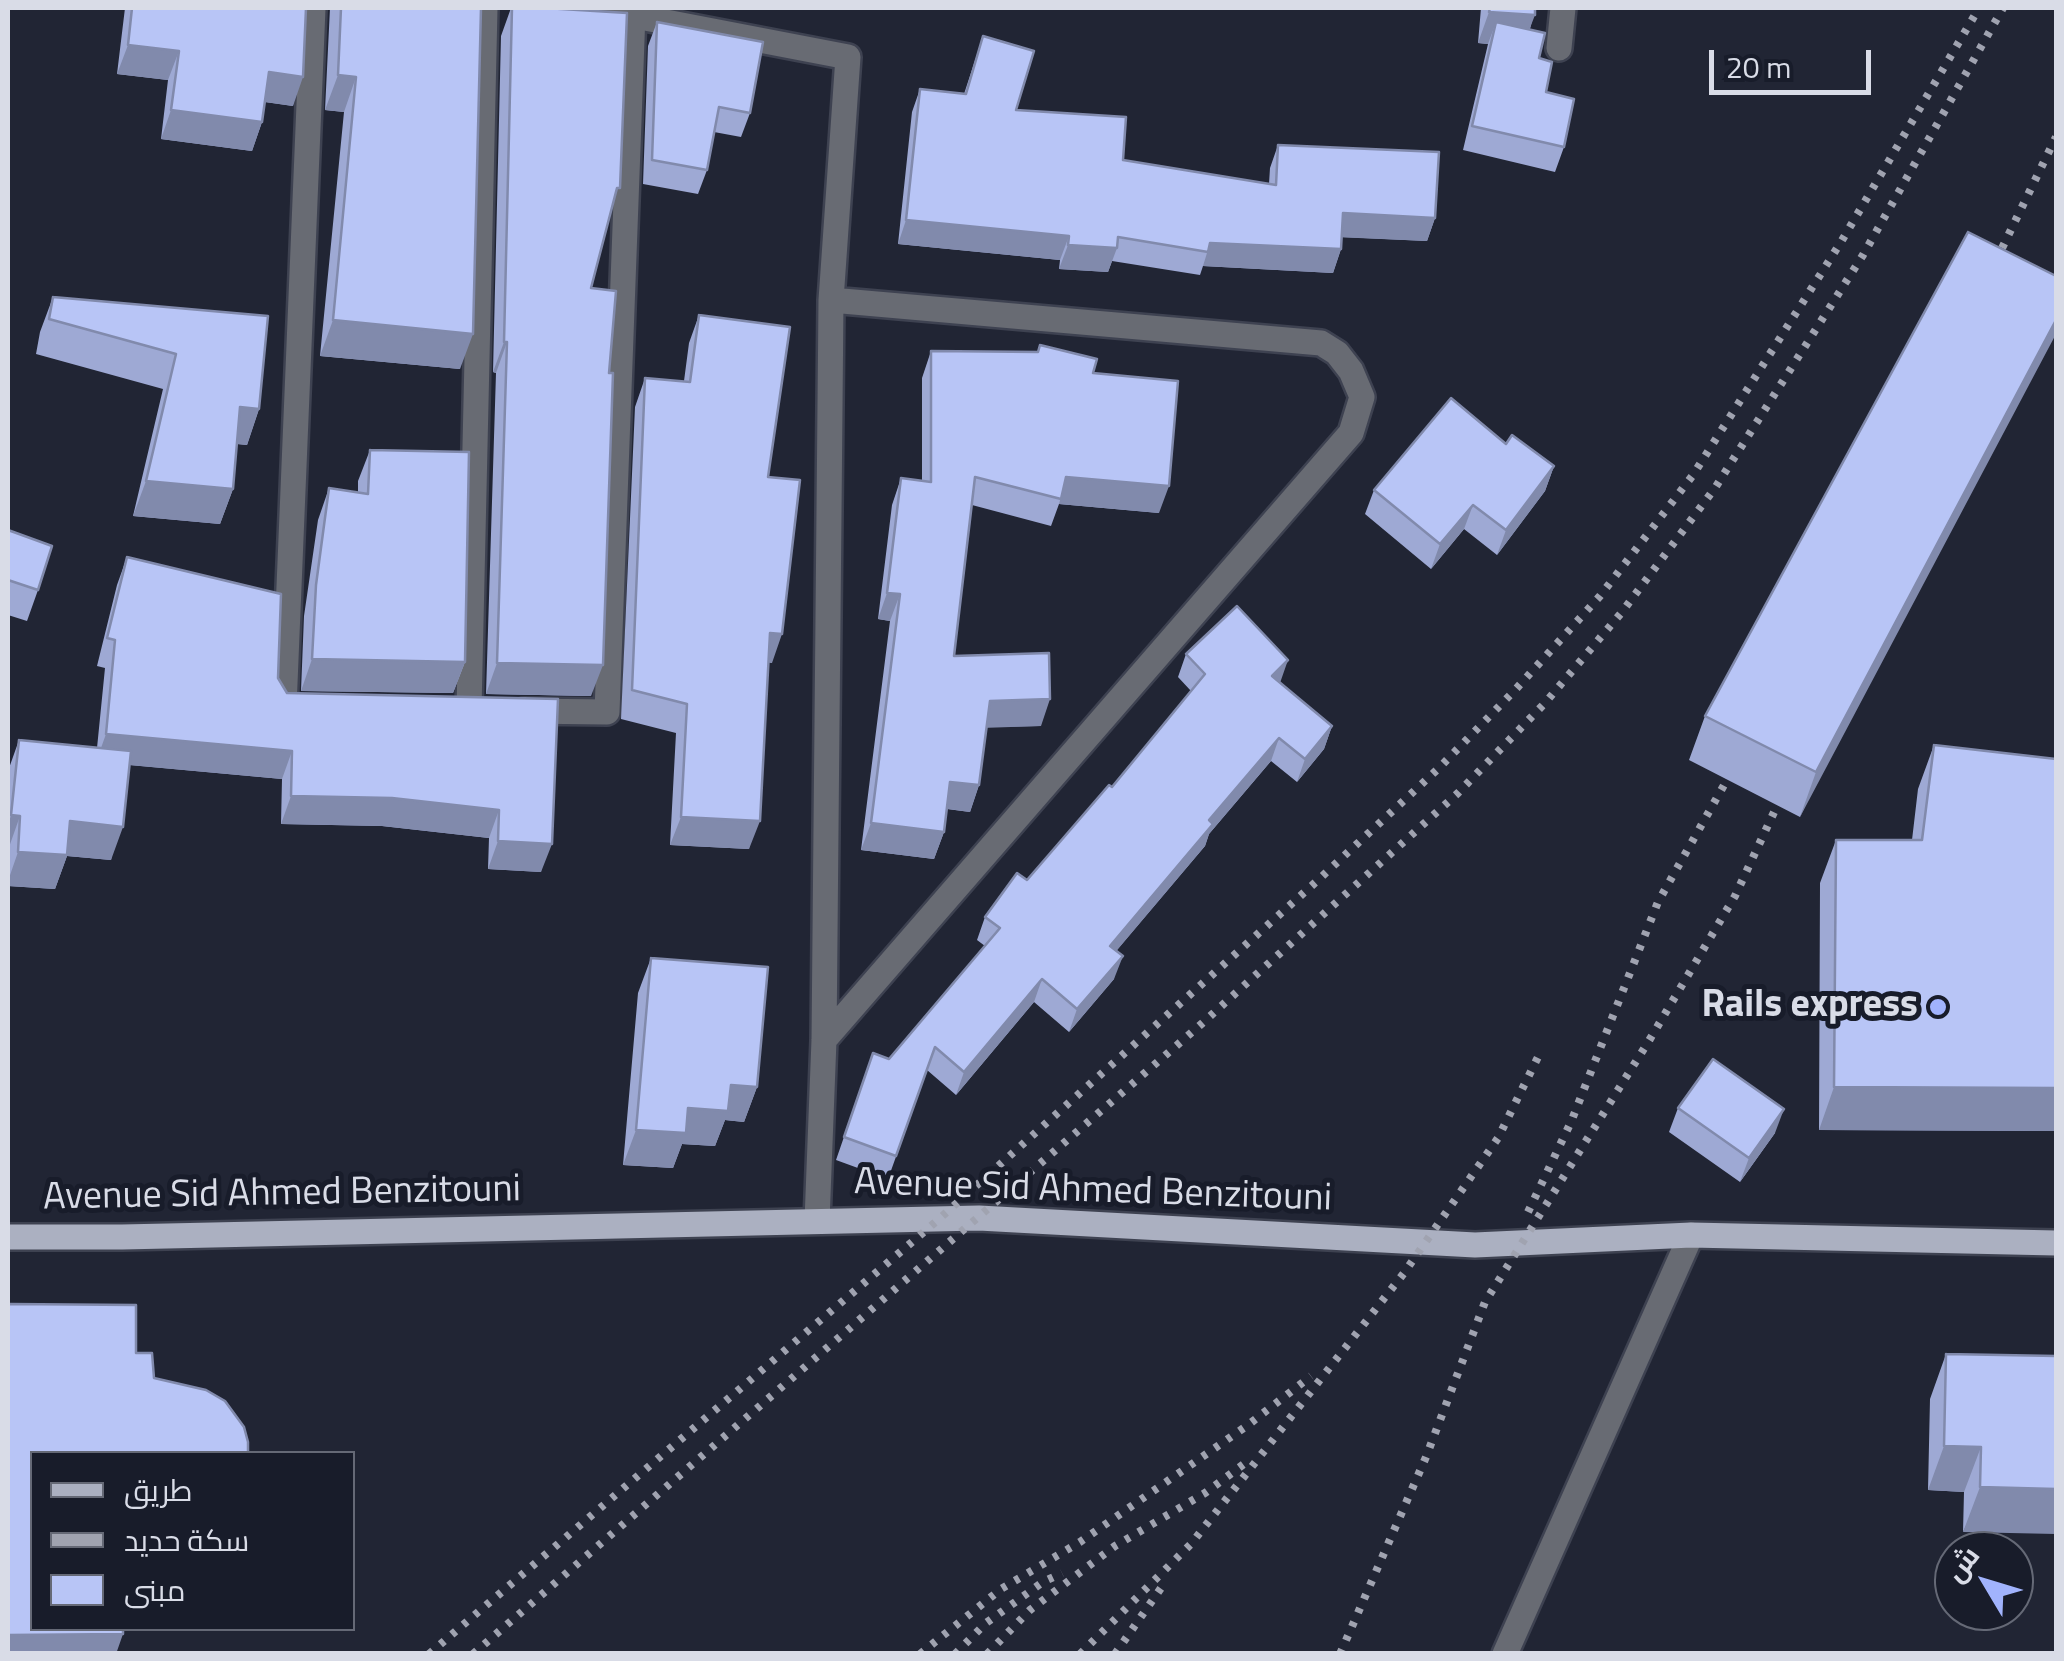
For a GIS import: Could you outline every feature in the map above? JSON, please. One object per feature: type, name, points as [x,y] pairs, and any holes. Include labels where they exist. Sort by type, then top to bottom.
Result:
[{"type":"main road","name":"Avenue Sid Ahmed Benzitouni","points":[[8,1237],[979,1218],[1475,1244],[1691,1235],[2056,1244]]},
{"type":"street","points":[[313,8],[284,707],[321,707]]},
{"type":"street","points":[[485,8],[479,710],[607,712],[633,13]]},
{"type":"street","points":[[594,8],[848,57],[831,300],[824,1040],[817,1222]]},
{"type":"street","points":[[1558,48],[1563,8]]},
{"type":"street","points":[[824,1040],[1351,433],[1362,397],[1337,353],[1322,343],[831,300]]},
{"type":"street","points":[[1505,1654],[1691,1235]]},
{"type":"building","points":[[132,8],[306,8],[303,77],[269,72],[262,122],[171,110],[179,51],[128,45]]},
{"type":"building","points":[[341,8],[481,8],[473,334],[333,320],[356,77],[338,75]]},
{"type":"building","points":[[512,8],[627,13],[620,188],[591,288],[616,291],[609,373],[613,373],[603,665],[497,663]]},
{"type":"building","points":[[1490,8],[1535,8],[1535,15],[1489,12]]},
{"type":"building","points":[[657,22],[763,42],[750,113],[719,107],[707,170],[652,160]]},
{"type":"building","points":[[1496,22],[1545,33],[1539,58],[1552,62],[1546,92],[1574,99],[1564,147],[1472,126]]},
{"type":"building","points":[[983,36],[1034,51],[1016,110],[1126,117],[1123,160],[1276,185],[1278,145],[1439,152],[1435,218],[1343,213],[1341,249],[1210,243],[1208,252],[1118,237],[1117,248],[1068,245],[1069,236],[906,220],[920,89],[966,94]]},
{"type":"building","points":[[1968,232],[2056,276],[2056,320],[1816,772],[1705,716]]},
{"type":"building","points":[[53,297],[268,316],[259,409],[240,407],[233,489],[146,481],[176,354],[49,319]]},
{"type":"building","points":[[699,315],[790,327],[768,477],[800,480],[782,634],[770,633],[760,821],[681,817],[687,704],[632,690],[645,378],[690,382]]},
{"type":"building","points":[[1040,345],[1097,359],[1093,373],[1178,381],[1169,486],[1066,477],[1061,499],[975,477],[954,656],[1049,653],[1050,699],[990,701],[979,785],[950,782],[944,832],[871,823],[900,594],[887,593],[901,478],[931,482],[931,351],[1038,352]]},
{"type":"building","points":[[1451,398],[1506,444],[1512,435],[1554,466],[1506,530],[1473,505],[1440,544],[1374,490]]},
{"type":"building","points":[[370,450],[469,452],[465,662],[312,659],[316,585],[329,488],[368,494]]},
{"type":"building","points":[[8,530],[52,546],[38,590],[8,580]]},
{"type":"building","points":[[127,557],[281,594],[278,678],[287,693],[558,699],[552,844],[498,841],[499,810],[392,798],[291,796],[292,751],[106,734],[115,640],[107,638]]},
{"type":"building","points":[[1237,606],[1288,660],[1272,676],[1332,726],[1305,759],[1279,738],[1209,820],[1213,824],[1110,946],[1123,956],[1077,1009],[1042,979],[964,1072],[935,1047],[896,1156],[844,1137],[873,1053],[889,1059],[1000,928],[985,917],[1017,873],[1027,880],[1109,785],[1112,787],[1205,674],[1186,654]]},
{"type":"building","points":[[19,740],[131,751],[123,827],[70,821],[67,855],[18,852],[20,816],[11,815]]},
{"type":"building","name":"Rails express","points":[[1934,745],[2056,759],[2056,1088],[1834,1087],[1836,840],[1922,840]]},
{"type":"building","points":[[651,958],[768,967],[757,1087],[731,1085],[728,1111],[688,1108],[686,1133],[636,1130]]},
{"type":"building","points":[[1713,1059],[1784,1109],[1749,1158],[1678,1108]]},
{"type":"building","points":[[8,1304],[136,1305],[136,1353],[152,1353],[154,1378],[206,1390],[225,1401],[244,1427],[248,1451],[30,1451],[30,1631],[123,1634],[8,1635]]},
{"type":"building","points":[[1946,1354],[2056,1356],[2056,1489],[1980,1487],[1981,1447],[1944,1446]]},
{"type":"railway","points":[[429,1654],[939,1219],[1317,881],[1440,767],[1516,689],[1600,596],[1693,475],[1841,242],[1979,8]]},
{"type":"railway","points":[[473,1654],[1198,1027],[1458,793],[1545,703],[1622,612],[1715,488],[1863,255],[2003,8]]},
{"type":"railway","points":[[1989,275],[2056,137]]},
{"type":"railway","points":[[1528,1212],[1571,1122],[1658,902],[1741,755]]},
{"type":"railway","points":[[1340,1654],[1426,1457],[1485,1302],[1735,896],[1789,780]]},
{"type":"railway","points":[[1080,1654],[1191,1544],[1404,1273],[1498,1138],[1538,1057]]},
{"type":"railway","points":[[920,1654],[1001,1589],[1080,1542],[1248,1425],[1311,1376]]},
{"type":"railway","points":[[987,1654],[1030,1610],[1115,1546],[1205,1493],[1244,1464]]},
{"type":"railway","points":[[955,1654],[986,1623],[1062,1573]]},
{"type":"railway","points":[[1115,1654],[1161,1588]]},
{"type":"place","name":"Rails express","points":[[1938,1007]]}]
